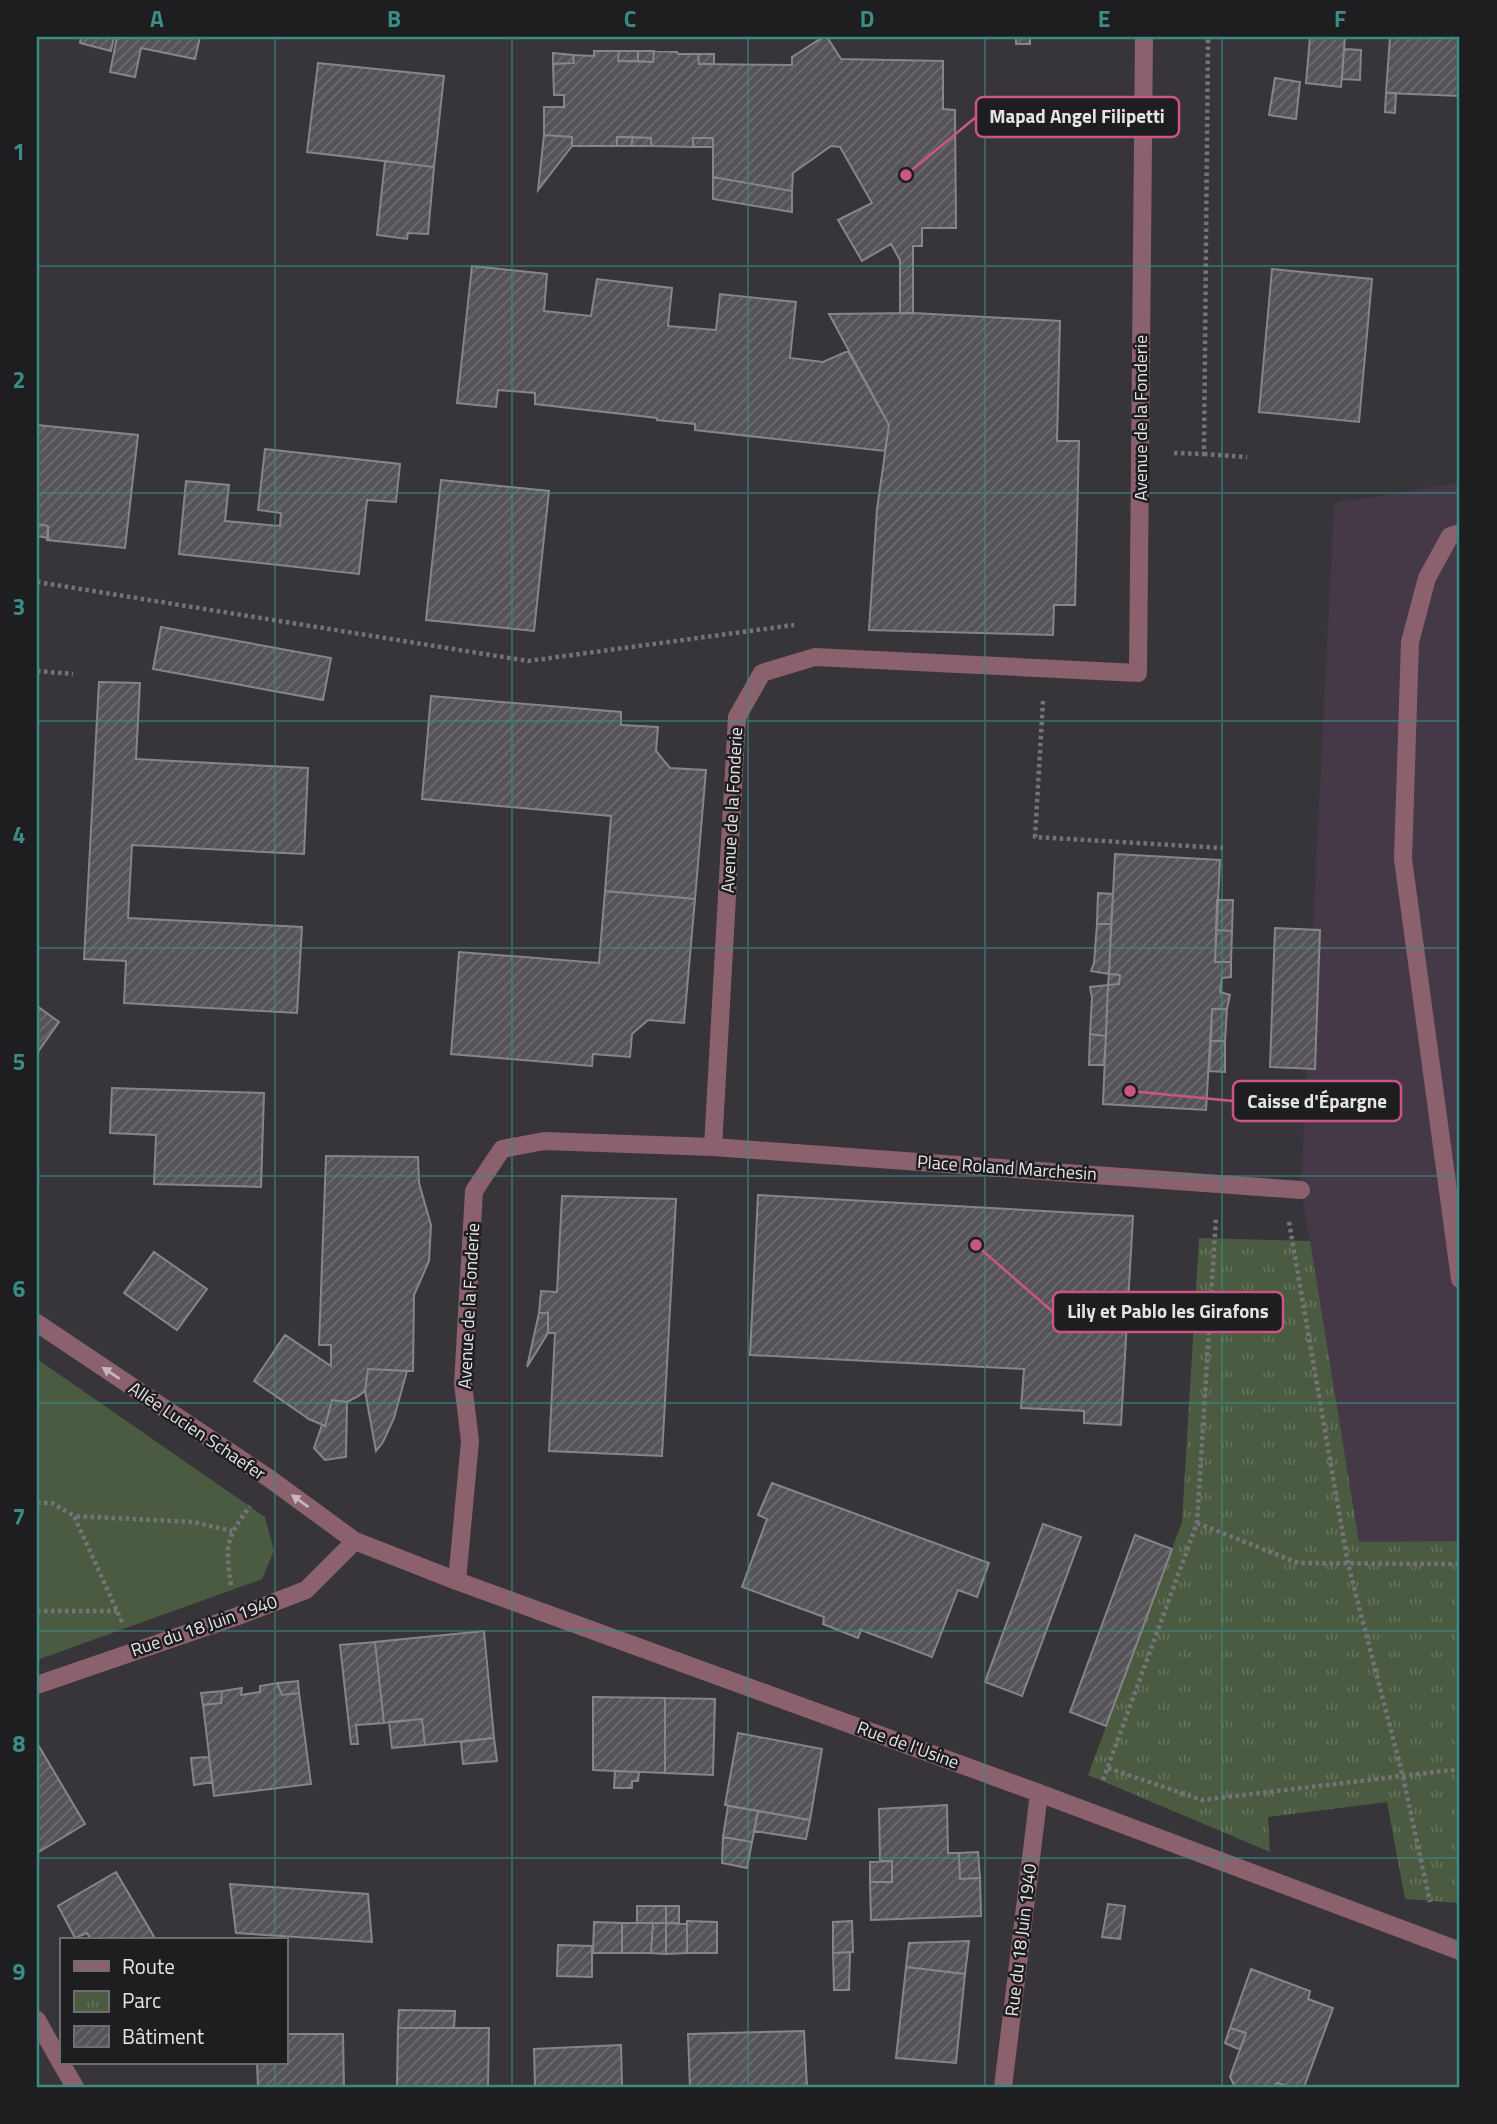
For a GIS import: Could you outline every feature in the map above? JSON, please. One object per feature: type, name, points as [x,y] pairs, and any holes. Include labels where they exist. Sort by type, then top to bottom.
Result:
[{"type":"street","name":"Avenue de la Fonderie","points":[[457,1581],[470,1441],[463,1384],[474,1191],[502,1149],[544,1140],[713,1147],[737,717],[762,673],[816,657],[1138,673],[1144,37]]},
{"type":"street","points":[[1460,533],[1450,537],[1427,578],[1410,642],[1403,859],[1460,1279]]},
{"type":"street","name":"Place Roland Marchesin","points":[[713,1147],[1292,1189]]},
{"type":"street","name":"Allée Lucien Schaefer","points":[[37,1324],[270,1479],[355,1541]]},
{"type":"street","name":"Rue de l'Usine","points":[[355,1541],[1460,1951]]},
{"type":"street","name":"Rue du 18 Juin 1940","points":[[37,1685],[306,1590],[355,1541]]},
{"type":"street","name":"Rue du 18 Juin 1940","points":[[1003,2087],[1040,1793]]},
{"type":"street","points":[[37,2020],[60,2061]]},
{"type":"street","points":[[62,2064],[75,2087]]},
{"type":"path","points":[[1203,454],[1208,37]]},
{"type":"path","points":[[1140,453],[1247,457]]},
{"type":"path","points":[[37,582],[528,661],[796,625]]},
{"type":"path","points":[[1045,668],[1035,837],[1223,848]]},
{"type":"path","points":[[37,671],[73,674]]},
{"type":"path","points":[[1090,1814],[1197,1523],[1218,1184]]},
{"type":"path","points":[[1292,1189],[1348,1564],[1404,1777],[1439,1944]]},
{"type":"path","points":[[235,1617],[227,1555],[232,1531],[270,1479]]},
{"type":"path","points":[[37,1503],[52,1503],[74,1516],[193,1522],[232,1531]]},
{"type":"path","points":[[74,1516],[136,1650]]},
{"type":"path","points":[[1197,1523],[1298,1563],[1460,1564]]},
{"type":"path","points":[[37,1611],[117,1611]]},
{"type":"path","points":[[1108,1768],[1202,1800],[1460,1769]]},
{"type":"shaded area","points":[[1460,483],[1460,1541],[1359,1542],[1301,1190],[1307,1068],[1315,1068],[1320,931],[1313,930],[1334,503]]},
{"type":"green space","points":[[1199,1238],[1310,1241],[1359,1542],[1460,1541],[1460,1903],[1405,1899],[1387,1802],[1268,1817],[1270,1852],[1088,1775],[1182,1522]]},
{"type":"green space","points":[[37,1359],[265,1517],[274,1551],[262,1579],[37,1660]]},
{"type":"building","points":[[81,37],[114,37],[111,51],[80,43]]},
{"type":"building","points":[[117,37],[200,37],[195,59],[141,48],[135,77],[110,72]]},
{"type":"building","points":[[827,37],[841,59],[943,61],[943,109],[955,110],[956,228],[922,228],[922,246],[913,246],[913,313],[900,313],[900,260],[891,244],[862,261],[838,220],[872,203],[840,147],[831,146],[793,173],[792,191],[713,177],[713,138],[693,138],[693,147],[651,146],[651,138],[617,137],[617,146],[572,146],[572,137],[544,135],[544,107],[564,107],[564,95],[554,95],[553,64],[574,63],[573,55],[594,56],[594,51],[619,51],[618,61],[653,62],[654,51],[677,52],[698,54],[699,64],[792,65],[792,57]]},
{"type":"building","points":[[1016,37],[1030,37],[1030,44],[1016,44]]},
{"type":"building","points":[[1310,37],[1345,37],[1341,87],[1306,83]]},
{"type":"building","points":[[1390,37],[1460,37],[1460,96],[1386,93]]},
{"type":"building","points":[[1344,49],[1361,50],[1360,80],[1342,79]]},
{"type":"building","points":[[619,51],[638,51],[638,61],[618,61]]},
{"type":"building","points":[[638,51],[654,51],[653,62],[638,61]]},
{"type":"building","points":[[553,53],[573,55],[574,63],[553,64]]},
{"type":"building","points":[[698,54],[714,54],[714,64],[699,64]]},
{"type":"building","points":[[318,63],[444,76],[434,167],[307,152]]},
{"type":"building","points":[[1275,78],[1300,82],[1296,119],[1269,115]]},
{"type":"building","points":[[1386,93],[1396,93],[1395,113],[1385,112]]},
{"type":"building","points":[[544,135],[572,137],[572,146],[538,190]]},
{"type":"building","points":[[617,137],[633,137],[631,146],[617,146]]},
{"type":"building","points":[[633,137],[651,138],[651,146],[631,146]]},
{"type":"building","points":[[693,138],[713,138],[713,147],[693,147]]},
{"type":"building","points":[[385,161],[434,167],[428,234],[408,233],[407,239],[377,235]]},
{"type":"building","points":[[713,177],[792,191],[792,212],[713,199]]},
{"type":"building","points":[[472,266],[547,274],[544,311],[591,316],[597,279],[672,288],[668,326],[716,330],[720,294],[796,302],[790,358],[823,362],[848,351],[889,425],[885,451],[695,430],[695,424],[535,404],[535,393],[498,390],[496,407],[457,403]]},
{"type":"building","points":[[1272,269],[1372,279],[1359,422],[1259,412]]},
{"type":"building","points":[[913,313],[1060,321],[1057,441],[1079,441],[1075,605],[1054,605],[1053,635],[869,630],[877,509],[889,425],[829,314]]},
{"type":"building","points":[[37,425],[138,435],[125,548],[47,540],[48,526],[37,524]]},
{"type":"building","points":[[265,449],[400,464],[396,502],[367,500],[359,574],[179,554],[186,481],[229,485],[225,521],[280,526],[281,513],[258,510]]},
{"type":"building","points":[[441,480],[549,491],[534,631],[426,620]]},
{"type":"building","points":[[37,524],[48,526],[48,538],[37,536]]},
{"type":"building","points":[[161,627],[331,658],[323,700],[153,669]]},
{"type":"building","points":[[99,682],[140,683],[136,759],[308,768],[304,854],[132,845],[128,918],[302,927],[297,1013],[124,1003],[126,961],[84,959]]},
{"type":"building","points":[[431,696],[621,712],[621,725],[658,727],[656,751],[670,768],[706,770],[695,899],[605,891],[611,816],[422,799]]},
{"type":"building","points":[[1115,854],[1220,860],[1215,962],[1231,962],[1231,977],[1222,978],[1220,992],[1230,995],[1227,1009],[1212,1009],[1206,1110],[1103,1104],[1108,985],[1119,984],[1120,975],[1109,974]]},
{"type":"building","points":[[605,891],[695,899],[684,1023],[648,1020],[632,1034],[630,1057],[593,1054],[592,1066],[451,1054],[459,952],[599,963]]},
{"type":"building","points":[[1098,893],[1113,894],[1111,924],[1097,924]]},
{"type":"building","points":[[1217,900],[1233,900],[1232,931],[1216,930]]},
{"type":"building","points":[[1097,924],[1111,924],[1109,974],[1091,971]]},
{"type":"building","points":[[1275,928],[1320,930],[1315,1069],[1270,1067]]},
{"type":"building","points":[[1216,930],[1232,931],[1231,962],[1215,962]]},
{"type":"building","points":[[1109,974],[1120,975],[1119,984],[1108,985]]},
{"type":"building","points":[[1108,985],[1106,1036],[1090,1034],[1090,987]]},
{"type":"building","points":[[37,1006],[59,1022],[37,1053]]},
{"type":"building","points":[[1212,1009],[1227,1009],[1225,1041],[1211,1041]]},
{"type":"building","points":[[1090,1034],[1106,1036],[1104,1065],[1089,1065]]},
{"type":"building","points":[[1211,1041],[1225,1041],[1225,1072],[1209,1071]]},
{"type":"building","points":[[112,1088],[264,1093],[261,1187],[154,1184],[156,1135],[110,1133]]},
{"type":"building","points":[[326,1156],[418,1157],[419,1183],[431,1225],[429,1261],[414,1295],[413,1371],[368,1369],[365,1391],[347,1402],[332,1400],[325,1426],[309,1419],[254,1381],[285,1335],[331,1366],[331,1345],[319,1345]]},
{"type":"building","points":[[758,1195],[1133,1216],[1121,1425],[1084,1423],[1084,1411],[1021,1408],[1024,1369],[750,1355]]},
{"type":"building","points":[[562,1196],[676,1199],[662,1456],[549,1451],[555,1333],[548,1333],[548,1313],[539,1313],[541,1291],[557,1292]]},
{"type":"building","points":[[154,1252],[207,1289],[177,1330],[124,1293]]},
{"type":"building","points":[[539,1313],[548,1313],[548,1333],[527,1367]]},
{"type":"building","points":[[368,1369],[407,1371],[394,1418],[376,1451],[365,1391]]},
{"type":"building","points":[[332,1400],[347,1402],[346,1457],[325,1460],[314,1448],[322,1425],[325,1426]]},
{"type":"building","points":[[772,1483],[989,1563],[977,1597],[958,1590],[932,1657],[861,1630],[858,1638],[823,1624],[824,1617],[742,1587],[767,1519],[758,1515]]},
{"type":"building","points":[[1043,1524],[1081,1537],[1022,1696],[985,1682]]},
{"type":"building","points":[[1135,1535],[1172,1549],[1106,1726],[1070,1712]]},
{"type":"building","points":[[484,1631],[494,1738],[425,1745],[422,1719],[384,1723],[375,1642]]},
{"type":"building","points":[[375,1642],[384,1723],[356,1725],[358,1744],[351,1744],[340,1645]]},
{"type":"building","points":[[298,1681],[299,1693],[282,1695],[277,1683]]},
{"type":"building","points":[[277,1683],[282,1695],[299,1693],[311,1784],[214,1796],[203,1705],[221,1703],[222,1691],[242,1688],[241,1695],[260,1692],[260,1686]]},
{"type":"building","points":[[222,1691],[221,1703],[203,1705],[201,1693]]},
{"type":"building","points":[[593,1697],[665,1698],[665,1773],[593,1770]]},
{"type":"building","points":[[665,1698],[715,1699],[713,1775],[665,1773]]},
{"type":"building","points":[[422,1719],[425,1745],[392,1748],[389,1722]]},
{"type":"building","points":[[738,1733],[822,1749],[810,1820],[725,1805]]},
{"type":"building","points":[[494,1738],[497,1761],[463,1764],[461,1742]]},
{"type":"building","points":[[37,1743],[85,1824],[37,1853]]},
{"type":"building","points":[[209,1757],[212,1782],[194,1785],[191,1758]]},
{"type":"building","points":[[615,1771],[639,1772],[638,1781],[632,1781],[632,1788],[614,1788]]},
{"type":"building","points":[[947,1805],[948,1853],[959,1853],[960,1879],[980,1878],[981,1916],[871,1920],[870,1882],[892,1882],[892,1861],[880,1861],[879,1809]]},
{"type":"building","points":[[728,1806],[758,1811],[752,1842],[723,1837]]},
{"type":"building","points":[[758,1811],[810,1820],[806,1839],[754,1831]]},
{"type":"building","points":[[723,1837],[752,1842],[747,1868],[722,1863]]},
{"type":"building","points":[[978,1852],[980,1878],[960,1879],[959,1853]]},
{"type":"building","points":[[892,1861],[892,1882],[870,1882],[870,1862]]},
{"type":"building","points":[[116,1872],[155,1938],[90,1938],[87,1933],[75,1938],[58,1906]]},
{"type":"building","points":[[230,1884],[368,1894],[372,1942],[236,1933]]},
{"type":"building","points":[[1108,1904],[1125,1906],[1120,1939],[1102,1937]]},
{"type":"building","points":[[637,1906],[666,1906],[666,1923],[637,1923]]},
{"type":"building","points":[[666,1906],[679,1906],[679,1923],[666,1923]]},
{"type":"building","points":[[687,1921],[717,1922],[717,1953],[687,1953]]},
{"type":"building","points":[[852,1921],[853,1952],[833,1953],[833,1922]]},
{"type":"building","points":[[594,1922],[622,1923],[622,1953],[593,1953]]},
{"type":"building","points":[[622,1923],[653,1923],[651,1953],[622,1953]]},
{"type":"building","points":[[653,1923],[666,1923],[666,1954],[651,1953]]},
{"type":"building","points":[[666,1923],[687,1924],[687,1953],[666,1954]]},
{"type":"building","points":[[969,1941],[965,1974],[906,1967],[909,1943]]},
{"type":"building","points":[[558,1945],[592,1946],[592,1977],[557,1976]]},
{"type":"building","points":[[850,1952],[849,1990],[834,1990],[833,1953]]},
{"type":"building","points":[[906,1967],[965,1974],[956,2063],[896,2058]]},
{"type":"building","points":[[1251,1969],[1310,1991],[1308,1999],[1333,2008],[1304,2087],[1277,2083],[1274,2087],[1235,2087],[1230,2077],[1246,2033],[1230,2028]]},
{"type":"building","points":[[399,2010],[455,2011],[454,2028],[398,2028]]},
{"type":"building","points":[[398,2028],[489,2028],[488,2087],[397,2087]]},
{"type":"building","points":[[1230,2028],[1246,2033],[1240,2050],[1225,2043]]},
{"type":"building","points":[[804,2031],[807,2087],[690,2087],[688,2034]]},
{"type":"building","points":[[287,2034],[343,2034],[344,2087],[258,2087],[257,2064],[287,2064]]},
{"type":"building","points":[[621,2045],[622,2087],[535,2087],[534,2049]]},
{"type":"place","name":"Mapad Angel Filipetti","points":[[906,175]]},
{"type":"place","name":"Caisse d'Épargne","points":[[1130,1091]]},
{"type":"place","name":"Lily et Pablo les Girafons","points":[[976,1245]]}]
